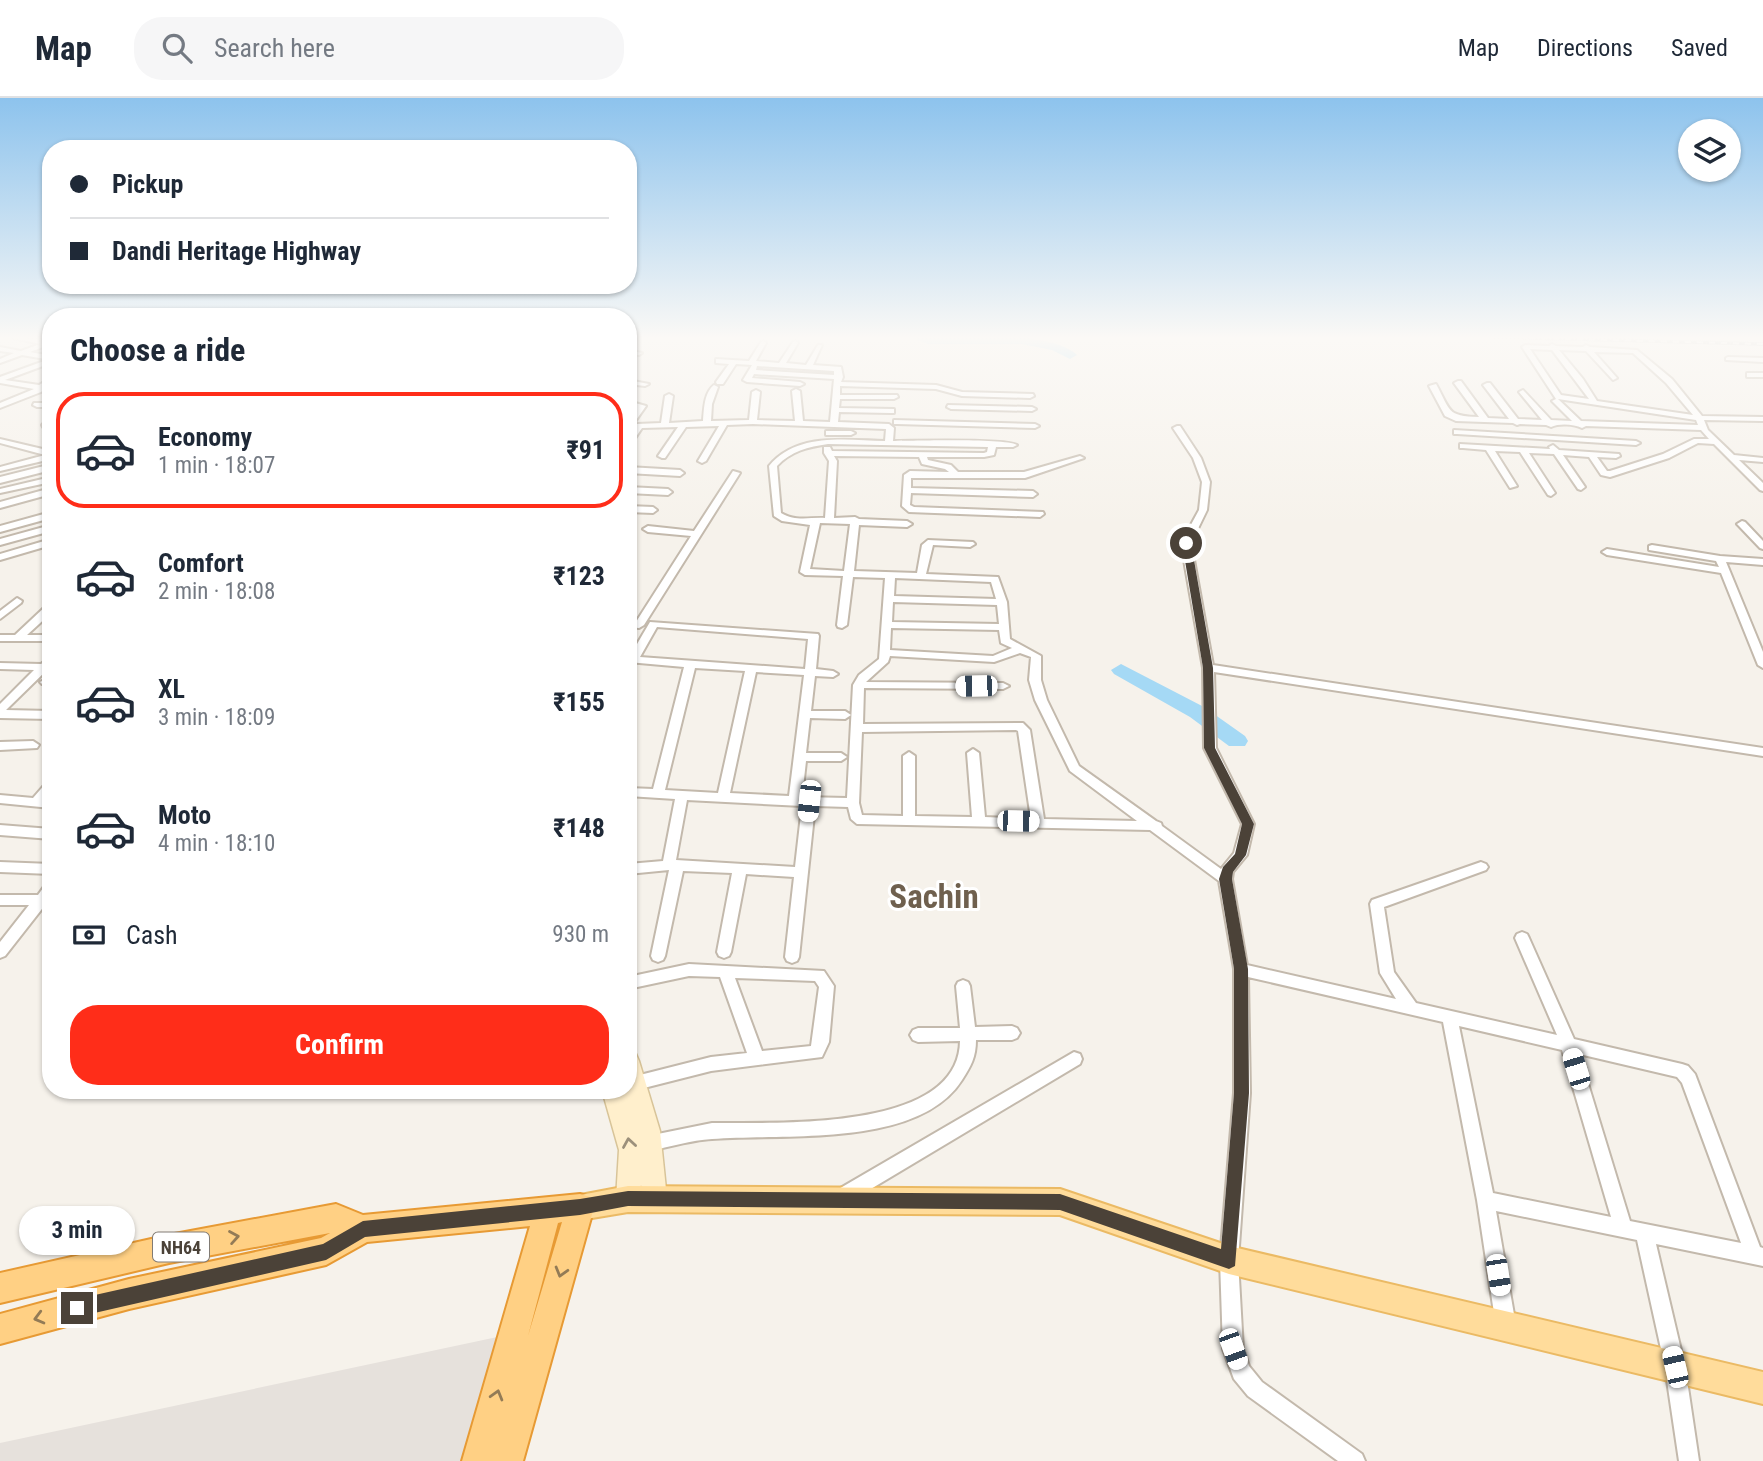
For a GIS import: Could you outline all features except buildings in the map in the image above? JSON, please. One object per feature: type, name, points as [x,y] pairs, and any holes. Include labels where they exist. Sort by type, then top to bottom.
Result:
[{"type":"highway","name":"NH64","points":[[0,1329],[129,1294],[326,1251],[363,1229],[580,1207]]},
{"type":"highway","points":[[507,1461],[580,1207]]},
{"type":"highway","points":[[478,1461],[548,1210]]},
{"type":"highway","name":"NH64","points":[[0,1288],[169,1249],[336,1218],[363,1229]]},
{"type":"main road","points":[[637,1093],[649,1143],[641,1199]]},
{"type":"main road","points":[[616,1099],[631,1150],[641,1199]]},
{"type":"main road","points":[[580,1207],[641,1199],[1060,1202],[1229,1260],[1763,1388]]},
{"type":"street","points":[[0,406],[12,401]]},
{"type":"street","points":[[665,425],[668,401]]},
{"type":"street","points":[[707,424],[710,401]]},
{"type":"street","points":[[753,422],[755,401]]},
{"type":"street","points":[[798,401],[799,423]]},
{"type":"street","points":[[829,519],[833,461],[828,453],[837,401]]},
{"type":"street","points":[[988,411],[989,401]]},
{"type":"street","points":[[1441,401],[1451,418],[1551,425],[1703,428]]},
{"type":"street","points":[[1471,401],[1486,421]]},
{"type":"street","points":[[1500,401],[1517,423]]},
{"type":"street","points":[[1530,401],[1551,425]]},
{"type":"street","points":[[1556,401],[1582,426]]},
{"type":"street","points":[[1576,401],[1699,418],[1763,419]]},
{"type":"street","points":[[1593,401],[1613,427]]},
{"type":"street","points":[[1685,401],[1699,418],[1703,428],[1763,488]]},
{"type":"street","points":[[37,405],[42,405]]},
{"type":"street","points":[[951,407],[988,411],[1032,409]]},
{"type":"street","points":[[1636,409],[1655,426]]},
{"type":"street","points":[[836,410],[891,411]]},
{"type":"street","points":[[638,428],[753,422],[799,423],[889,444],[1013,444]]},
{"type":"street","points":[[897,422],[1035,426]]},
{"type":"street","points":[[917,454],[922,422]]},
{"type":"street","points":[[702,461],[724,423]]},
{"type":"street","points":[[1540,424],[1581,487]]},
{"type":"street","points":[[662,456],[683,425]]},
{"type":"street","points":[[1177,428],[1196,458],[1206,482],[1203,510],[1186,543],[1208,668],[1210,748],[1248,824],[1240,855],[1227,870],[1225,879],[1241,969],[1242,1093],[1229,1260],[1229,1327],[1241,1372],[1255,1389],[1356,1461]]},
{"type":"street","points":[[814,523],[785,519],[777,514],[773,466],[796,447],[830,431],[890,433],[889,444]]},
{"type":"street","points":[[1457,432],[1636,443]]},
{"type":"street","points":[[0,441],[42,453]]},
{"type":"street","points":[[1591,454],[1604,473],[1610,474],[1665,456],[1697,441],[1717,442]]},
{"type":"street","points":[[828,453],[989,455],[993,444]]},
{"type":"street","points":[[1463,446],[1616,456]]},
{"type":"street","points":[[1489,448],[1513,486]]},
{"type":"street","points":[[1523,450],[1551,493]]},
{"type":"street","points":[[917,454],[925,462],[948,467],[956,474]]},
{"type":"street","points":[[1733,457],[1763,460]]},
{"type":"street","points":[[1,469],[42,458]]},
{"type":"street","points":[[1040,514],[912,510],[906,506],[907,477],[911,474],[1025,475],[1080,458]]},
{"type":"street","points":[[0,480],[42,469]]},
{"type":"street","points":[[637,471],[680,473]]},
{"type":"street","points":[[637,620],[736,474]]},
{"type":"street","points":[[2,491],[42,481]]},
{"type":"street","points":[[906,489],[1033,495]]},
{"type":"street","points":[[637,490],[668,492]]},
{"type":"street","points":[[0,505],[42,493]]},
{"type":"street","points":[[637,509],[653,510]]},
{"type":"street","points":[[0,529],[42,517]]},
{"type":"street","points":[[907,524],[816,520],[805,572],[995,579],[1002,602],[1005,641],[1036,656],[1035,680],[1041,700],[1074,768],[1225,879]]},
{"type":"street","points":[[842,625],[855,520]]},
{"type":"street","points":[[1742,524],[1758,537],[1763,546]]},
{"type":"street","points":[[14,525],[22,550]]},
{"type":"street","points":[[648,528],[697,534]]},
{"type":"street","points":[[0,542],[42,531]]},
{"type":"street","points":[[921,577],[927,545],[931,542],[970,544]]},
{"type":"street","points":[[0,557],[42,544]]},
{"type":"street","points":[[1652,548],[1720,559],[1763,562]]},
{"type":"street","points":[[1607,552],[1724,571]]},
{"type":"street","points":[[1720,559],[1763,665]]},
{"type":"street","points":[[890,576],[884,660],[863,677],[859,685],[853,803],[857,819],[1156,826]]},
{"type":"street","points":[[889,599],[1002,602]]},
{"type":"street","points":[[0,616],[17,601]]},
{"type":"street","points":[[18,638],[42,615]]},
{"type":"street","points":[[637,624],[704,626],[814,636],[799,757],[802,872],[792,957]]},
{"type":"street","points":[[887,625],[1004,627]]},
{"type":"street","points":[[637,650],[653,626]]},
{"type":"street","points":[[0,638],[42,638]]},
{"type":"street","points":[[885,653],[994,659],[1020,649]]},
{"type":"street","points":[[637,660],[833,674]]},
{"type":"street","points":[[0,666],[42,664]]},
{"type":"street","points":[[658,793],[690,664]]},
{"type":"street","points":[[1208,668],[1763,752]]},
{"type":"street","points":[[0,712],[42,669]]},
{"type":"street","points":[[723,797],[751,669]]},
{"type":"street","points":[[859,685],[1003,686]]},
{"type":"street","points":[[0,695],[16,695]]},
{"type":"street","points":[[0,712],[42,714]]},
{"type":"street","points":[[804,714],[845,715]]},
{"type":"street","points":[[858,728],[1019,726],[1024,730],[1038,822]]},
{"type":"street","points":[[0,746],[33,745]]},
{"type":"street","points":[[973,753],[979,821]]},
{"type":"street","points":[[909,756],[909,820]]},
{"type":"street","points":[[799,757],[841,757]]},
{"type":"street","points":[[637,792],[853,803]]},
{"type":"street","points":[[658,956],[682,794]]},
{"type":"street","points":[[36,803],[42,796]]},
{"type":"street","points":[[0,799],[42,803]]},
{"type":"street","points":[[0,830],[42,833]]},
{"type":"street","points":[[637,868],[673,865],[802,872]]},
{"type":"street","points":[[0,867],[42,869]]},
{"type":"street","points":[[1410,1007],[1387,973],[1377,904],[1481,867]]},
{"type":"street","points":[[724,952],[740,869]]},
{"type":"street","points":[[0,900],[42,900]]},
{"type":"street","points":[[2,946],[42,904]]},
{"type":"street","points":[[1522,938],[1568,1043],[1623,1228]]},
{"type":"street","points":[[1241,969],[1670,1066],[1689,1079],[1758,1256]]},
{"type":"street","points":[[637,981],[668,972],[725,971],[819,975],[826,980],[821,1042],[816,1052],[637,1071]]},
{"type":"street","points":[[725,971],[757,1059]]},
{"type":"street","points":[[649,1143],[710,1131],[832,1129],[915,1109],[937,1098],[953,1081],[966,1059],[963,986]]},
{"type":"street","points":[[1449,1016],[1486,1200],[1506,1326]]},
{"type":"street","points":[[918,1035],[1012,1033]]},
{"type":"street","points":[[835,1201],[1074,1059]]},
{"type":"street","points":[[1486,1200],[1758,1256]]},
{"type":"street","points":[[1644,1232],[1675,1367],[1689,1461]]},
{"type":"shaded area","points":[[502,1336],[467,1461],[0,1461],[0,1443]]},
{"type":"waterway","points":[[1121,670],[1197,712],[1237,741]]},
{"type":"district","name":"Sachin","points":[[934,896]]},
{"type":"route","points":[[77,1308],[326,1251],[363,1229],[580,1207],[628,1199],[1060,1202],[1229,1260],[1242,1093],[1241,969],[1225,879],[1227,870],[1240,855],[1248,824],[1210,748],[1208,668],[1186,543]]}]
